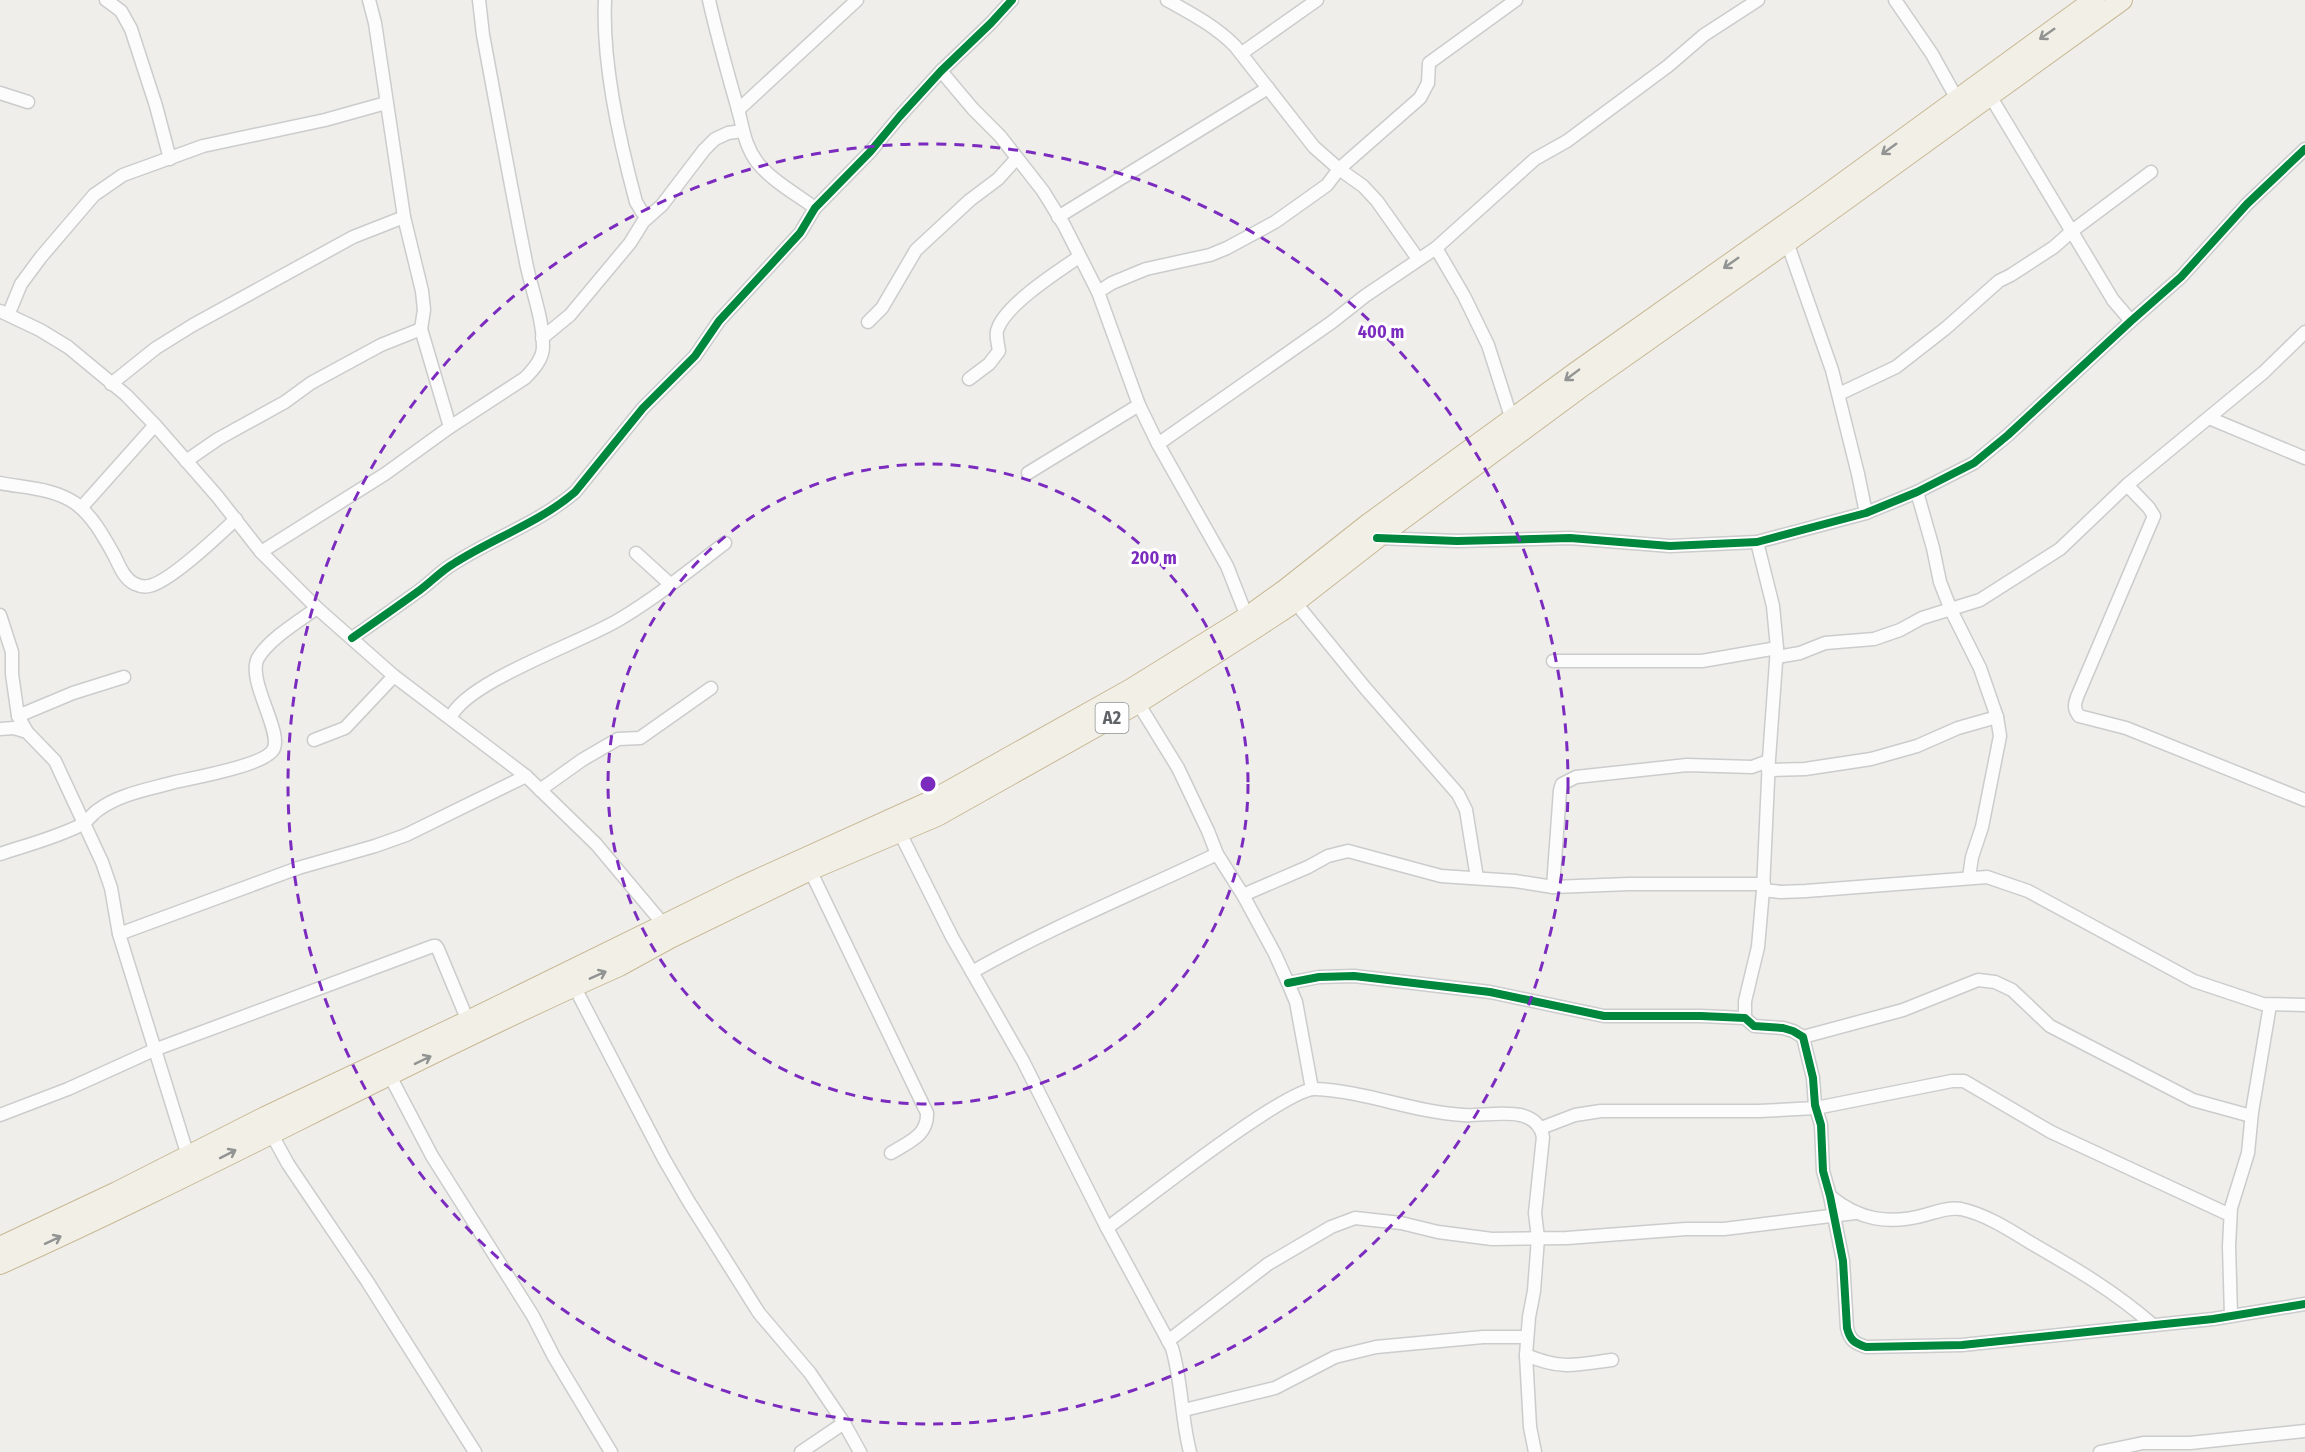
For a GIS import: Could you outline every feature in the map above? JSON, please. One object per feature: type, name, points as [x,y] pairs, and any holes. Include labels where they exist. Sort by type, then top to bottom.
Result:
[{"type":"highway","name":"A2","points":[[0,1247],[803,857],[931,801],[1131,689],[1247,617],[1367,525],[1575,373],[1814,204],[2094,0]]},
{"type":"highway","name":"A2","points":[[0,1264],[123,1207],[271,1133],[619,966],[670,938],[810,870],[937,816],[1138,703],[1295,602],[1377,538],[1584,385],[1787,242],[2121,0]]},
{"type":"street","points":[[106,0],[121,11],[131,29],[156,106],[170,159]]},
{"type":"street","points":[[369,0],[375,23],[404,217],[422,291],[424,310],[421,329],[450,427]]},
{"type":"street","points":[[261,552],[385,474],[450,427],[525,378],[541,356],[543,350],[541,318],[525,262],[483,35],[479,0]]},
{"type":"street","points":[[605,0],[604,20],[619,128],[636,202],[642,212],[649,215]]},
{"type":"street","points":[[709,0],[742,131],[750,152],[758,164],[815,207]]},
{"type":"street","points":[[738,110],[857,0]]},
{"type":"street","points":[[352,638],[450,565],[489,543],[521,529],[576,492],[643,408],[695,356],[719,321],[800,233],[815,207],[870,152],[941,71],[992,23],[1012,0]]},
{"type":"street","points":[[1167,0],[1223,34],[1242,53],[1314,147],[1363,186],[1377,201],[1418,260]]},
{"type":"street","points":[[1242,53],[1317,0]]},
{"type":"street","points":[[1098,292],[1112,283],[1146,269],[1210,255],[1244,240],[1304,202],[1327,184],[1339,169],[1420,98],[1428,83],[1429,63],[1516,0]]},
{"type":"street","points":[[1158,444],[1436,248],[1535,159],[1566,141],[1668,66],[1704,34],[1758,0]]},
{"type":"street","points":[[1895,0],[1932,54],[1957,99]]},
{"type":"street","points":[[941,71],[1043,190],[1098,292],[1139,405],[1158,444],[1227,566],[1247,617]]},
{"type":"street","points":[[1058,217],[1268,88]]},
{"type":"street","points":[[0,93],[28,102]]},
{"type":"street","points":[[1989,94],[2114,300],[2131,321]]},
{"type":"street","points":[[386,103],[325,120],[202,146],[170,159],[157,161],[123,176],[94,195],[21,284],[4,312],[68,348],[126,395],[236,519],[261,552],[317,608],[394,676],[526,776],[596,844],[664,925]]},
{"type":"street","points":[[542,338],[570,315],[630,243],[649,215],[662,205],[705,150],[716,139],[728,133],[742,131]]},
{"type":"street","points":[[1377,538],[1457,541],[1570,538],[1670,546],[1757,542],[1866,513],[1917,492],[1974,463],[2181,277],[2247,204],[2302,157]]},
{"type":"street","points":[[868,321],[882,308],[916,250],[970,200],[998,179],[1017,158]]},
{"type":"street","points":[[1839,394],[1896,367],[1946,328],[1999,281],[2033,261],[2151,172]]},
{"type":"street","points":[[111,384],[156,348],[192,325],[353,237],[404,217]]},
{"type":"street","points":[[1787,242],[1839,394],[1866,513]]},
{"type":"street","points":[[1436,248],[1464,296],[1488,345],[1512,420]]},
{"type":"street","points":[[969,379],[989,364],[999,351],[996,330],[1003,318],[1029,294],[1079,257]]},
{"type":"street","points":[[186,461],[285,402],[311,383],[381,345],[421,329]]},
{"type":"street","points":[[1553,661],[1702,661],[1777,653],[1800,653],[1825,642],[1874,639],[1900,630],[1922,618],[1980,600],[2060,549],[2127,485],[2264,372],[2305,332]]},
{"type":"street","points":[[1028,473],[1139,405]]},
{"type":"street","points":[[2209,418],[2305,458]]},
{"type":"street","points":[[81,508],[155,425]]},
{"type":"street","points":[[0,483],[38,489],[63,497],[81,508],[103,535],[128,580],[141,587],[150,586],[175,570],[201,551],[236,519]]},
{"type":"street","points":[[2127,485],[2150,508],[2154,516],[2077,697],[2074,705],[2076,711],[2079,716],[2126,728],[2305,800]]},
{"type":"street","points":[[1917,492],[1940,582],[1951,610],[1968,642],[1997,717],[2000,736],[1982,827],[1972,857],[1969,878]]},
{"type":"street","points":[[1745,1018],[1745,1000],[1758,947],[1764,887],[1768,766],[1777,653],[1773,606],[1757,542]]},
{"type":"street","points":[[451,717],[454,709],[477,691],[512,671],[620,620],[725,543]]},
{"type":"street","points":[[636,553],[670,584]]},
{"type":"street","points":[[1295,602],[1366,689],[1458,794],[1467,810],[1477,878]]},
{"type":"street","points":[[0,854],[41,842],[84,823],[98,810],[130,794],[240,766],[261,759],[272,752],[275,738],[264,708],[255,668],[257,660],[281,635],[317,608]]},
{"type":"street","points":[[0,615],[12,652],[12,674],[18,716],[27,732],[55,761],[107,874],[119,934],[188,1156]]},
{"type":"street","points":[[314,740],[345,728],[394,676]]},
{"type":"street","points":[[18,716],[73,693],[124,677]]},
{"type":"street","points":[[540,790],[582,760],[618,739],[640,738],[711,688]]},
{"type":"street","points":[[1138,703],[1178,768],[1217,855],[1243,895],[1275,954],[1296,1002],[1312,1089]]},
{"type":"street","points":[[1553,887],[1560,790],[1568,780],[1653,767],[1686,765],[1768,766],[1805,770],[1871,759],[1917,746],[1958,728],[1997,717]]},
{"type":"street","points":[[0,729],[14,728],[27,732]]},
{"type":"street","points":[[119,934],[298,868],[406,835],[526,776]]},
{"type":"street","points":[[899,831],[972,972],[1023,1061],[1107,1228],[1168,1341],[1176,1363],[1190,1452]]},
{"type":"street","points":[[1243,895],[1328,856],[1344,852],[1441,876],[1553,887],[1629,884],[1764,887],[1781,892],[1987,877],[2016,885],[2074,914],[2194,981],[2238,997],[2270,1005],[2305,1005]]},
{"type":"street","points":[[972,972],[1086,913],[1217,855]]},
{"type":"street","points":[[810,870],[927,1113],[927,1124],[921,1133],[891,1153]]},
{"type":"street","points":[[0,1115],[68,1089],[154,1050],[436,946],[468,1021]]},
{"type":"street","points":[[1288,983],[1319,977],[1354,976],[1405,984],[1490,992],[1604,1016],[1745,1018],[1754,1026],[1794,1031],[1803,1037],[1813,1078],[1816,1108],[1821,1125],[1823,1171],[1843,1261],[1849,1338],[1854,1343],[1866,1347],[1962,1345],[2153,1325],[2305,1304]]},
{"type":"street","points":[[1803,1037],[1903,1010],[1978,980],[1995,982],[2017,994],[2050,1026],[2193,1100],[2251,1116]]},
{"type":"street","points":[[574,986],[664,1159],[689,1202],[759,1313],[810,1373],[844,1423],[860,1452]]},
{"type":"street","points":[[2231,1315],[2230,1215],[2248,1154],[2251,1116],[2270,1005]]},
{"type":"street","points":[[390,1076],[432,1156],[533,1316],[554,1357],[611,1452]]},
{"type":"street","points":[[1541,1128],[1575,1115],[1601,1111],[1760,1111],[1816,1108],[1952,1081],[1964,1081],[2051,1132],[2230,1215]]},
{"type":"street","points":[[1107,1228],[1246,1126],[1290,1099],[1312,1089],[1457,1115],[1519,1114],[1534,1121],[1541,1128],[1543,1147],[1535,1213],[1538,1238],[1534,1291],[1526,1355],[1530,1427],[1535,1452]]},
{"type":"street","points":[[271,1133],[294,1174],[367,1281],[475,1452]]},
{"type":"street","points":[[1830,1196],[1855,1213],[1875,1220],[1897,1221],[1948,1209],[1974,1213],[2013,1232],[2087,1275],[2124,1299],[2153,1325]]},
{"type":"street","points":[[1168,1341],[1268,1264],[1344,1221],[1371,1219],[1438,1232],[1492,1239],[1576,1238],[1686,1228],[1724,1229],[1855,1213]]},
{"type":"street","points":[[1184,1410],[1275,1388],[1335,1356],[1376,1347],[1484,1337],[1527,1337]]},
{"type":"street","points":[[1526,1355],[1561,1366],[1612,1360]]},
{"type":"street","points":[[801,1452],[844,1423]]},
{"type":"street","points":[[2100,1452],[2143,1443],[2190,1443],[2305,1431]]},
{"type":"cycle path","points":[[352,638],[449,567],[531,522],[575,492],[643,408],[695,356],[719,321],[800,233],[815,208],[870,152],[941,71],[1012,0]]},
{"type":"cycle path","points":[[1377,538],[1457,541],[1570,538],[1670,546],[1757,542],[1866,513],[1917,492],[1974,463],[2008,435],[2181,277],[2247,204],[2305,149]]},
{"type":"cycle path","points":[[1288,983],[1319,977],[1354,976],[1490,992],[1604,1016],[1745,1018],[1754,1026],[1783,1028],[1803,1037],[1813,1078],[1815,1105],[1821,1125],[1823,1171],[1843,1261],[1847,1328],[1853,1340],[1866,1347],[1962,1345],[2213,1319],[2305,1304]]}]
